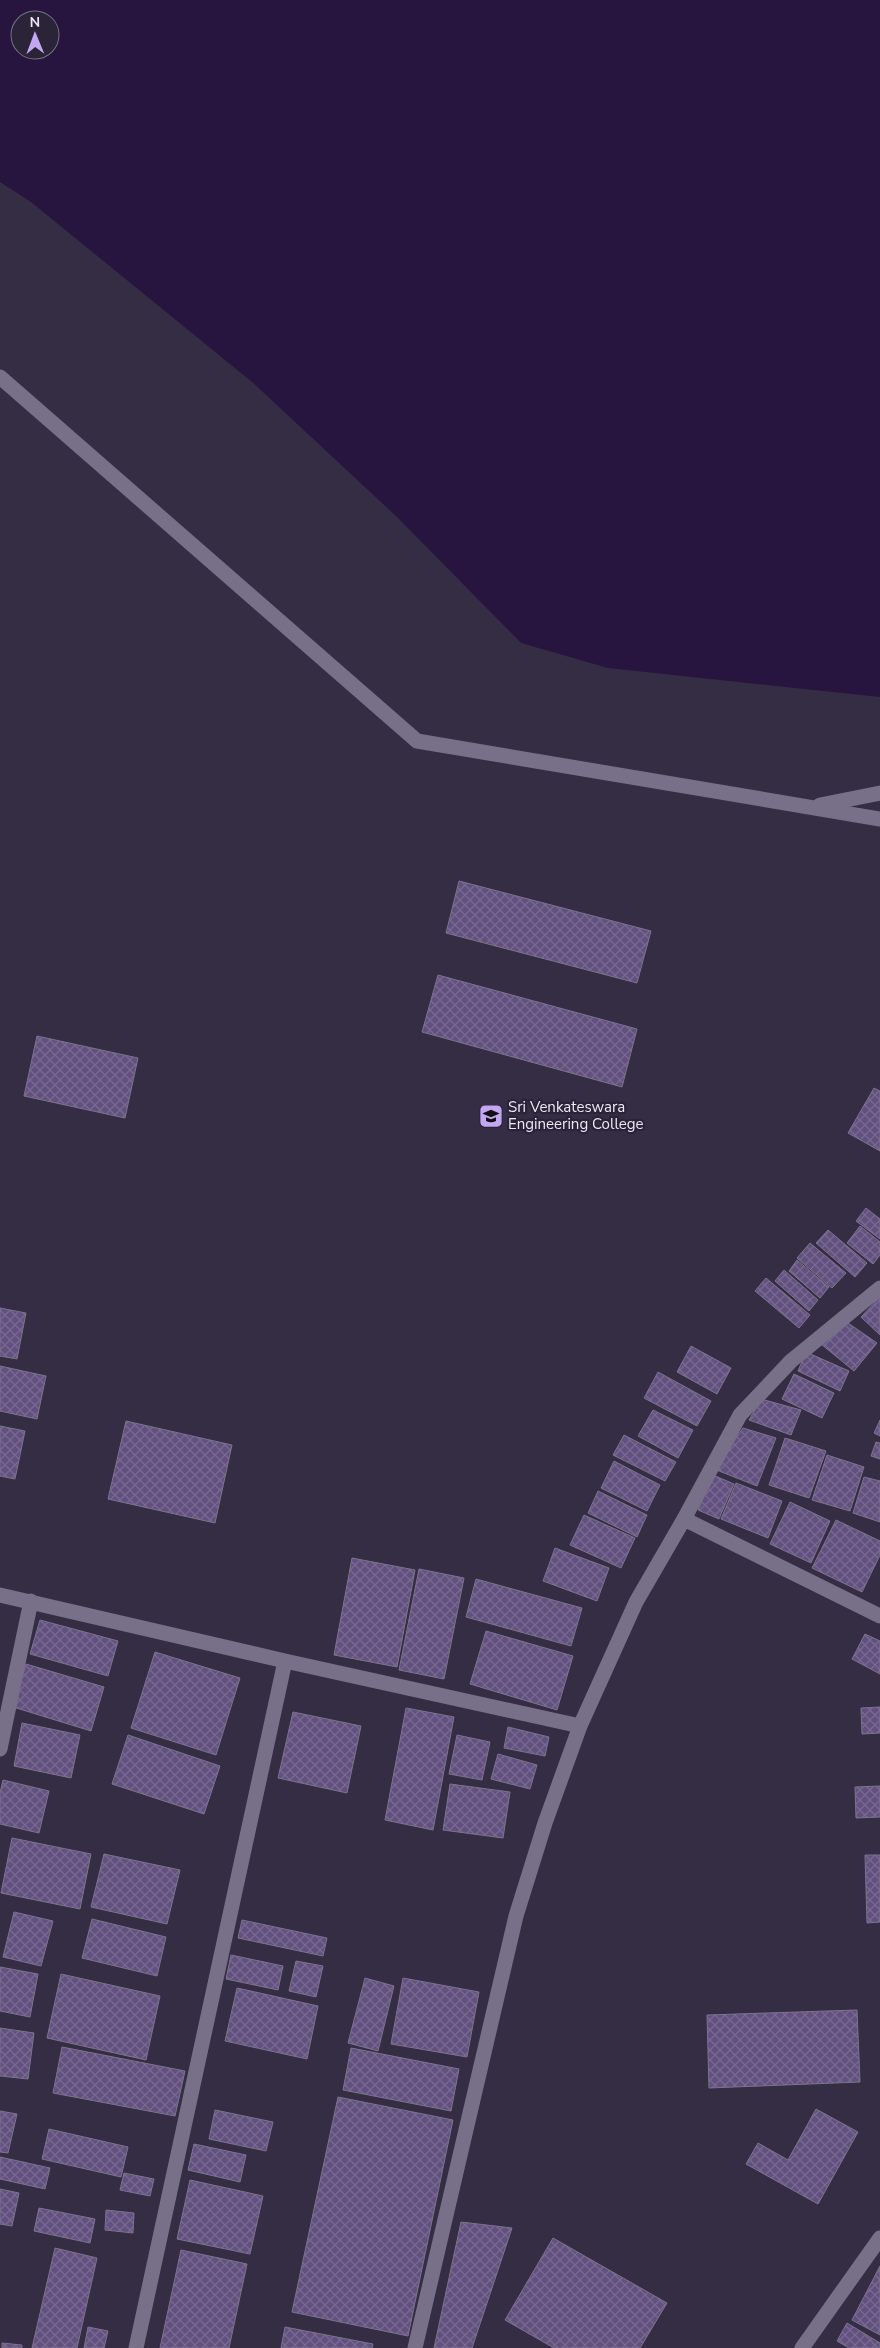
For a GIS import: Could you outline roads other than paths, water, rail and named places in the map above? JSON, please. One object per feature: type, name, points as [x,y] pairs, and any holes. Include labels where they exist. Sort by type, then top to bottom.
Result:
[{"type":"street","points":[[0,378],[417,741],[880,819]]},
{"type":"street","points":[[811,807],[880,793]]},
{"type":"street","points":[[415,2348],[516,1916],[545,1823],[580,1726],[636,1602],[684,1520],[740,1415],[791,1361],[880,1288]]},
{"type":"street","points":[[684,1520],[880,1616]]},
{"type":"street","points":[[0,1595],[285,1661],[580,1726]]},
{"type":"street","points":[[0,1749],[31,1602]]},
{"type":"street","points":[[136,2348],[285,1661]]},
{"type":"street","points":[[802,2348],[880,2238]]},
{"type":"place","name":"Sri Venkateswara Engineering College","points":[[491,1116]]}]
